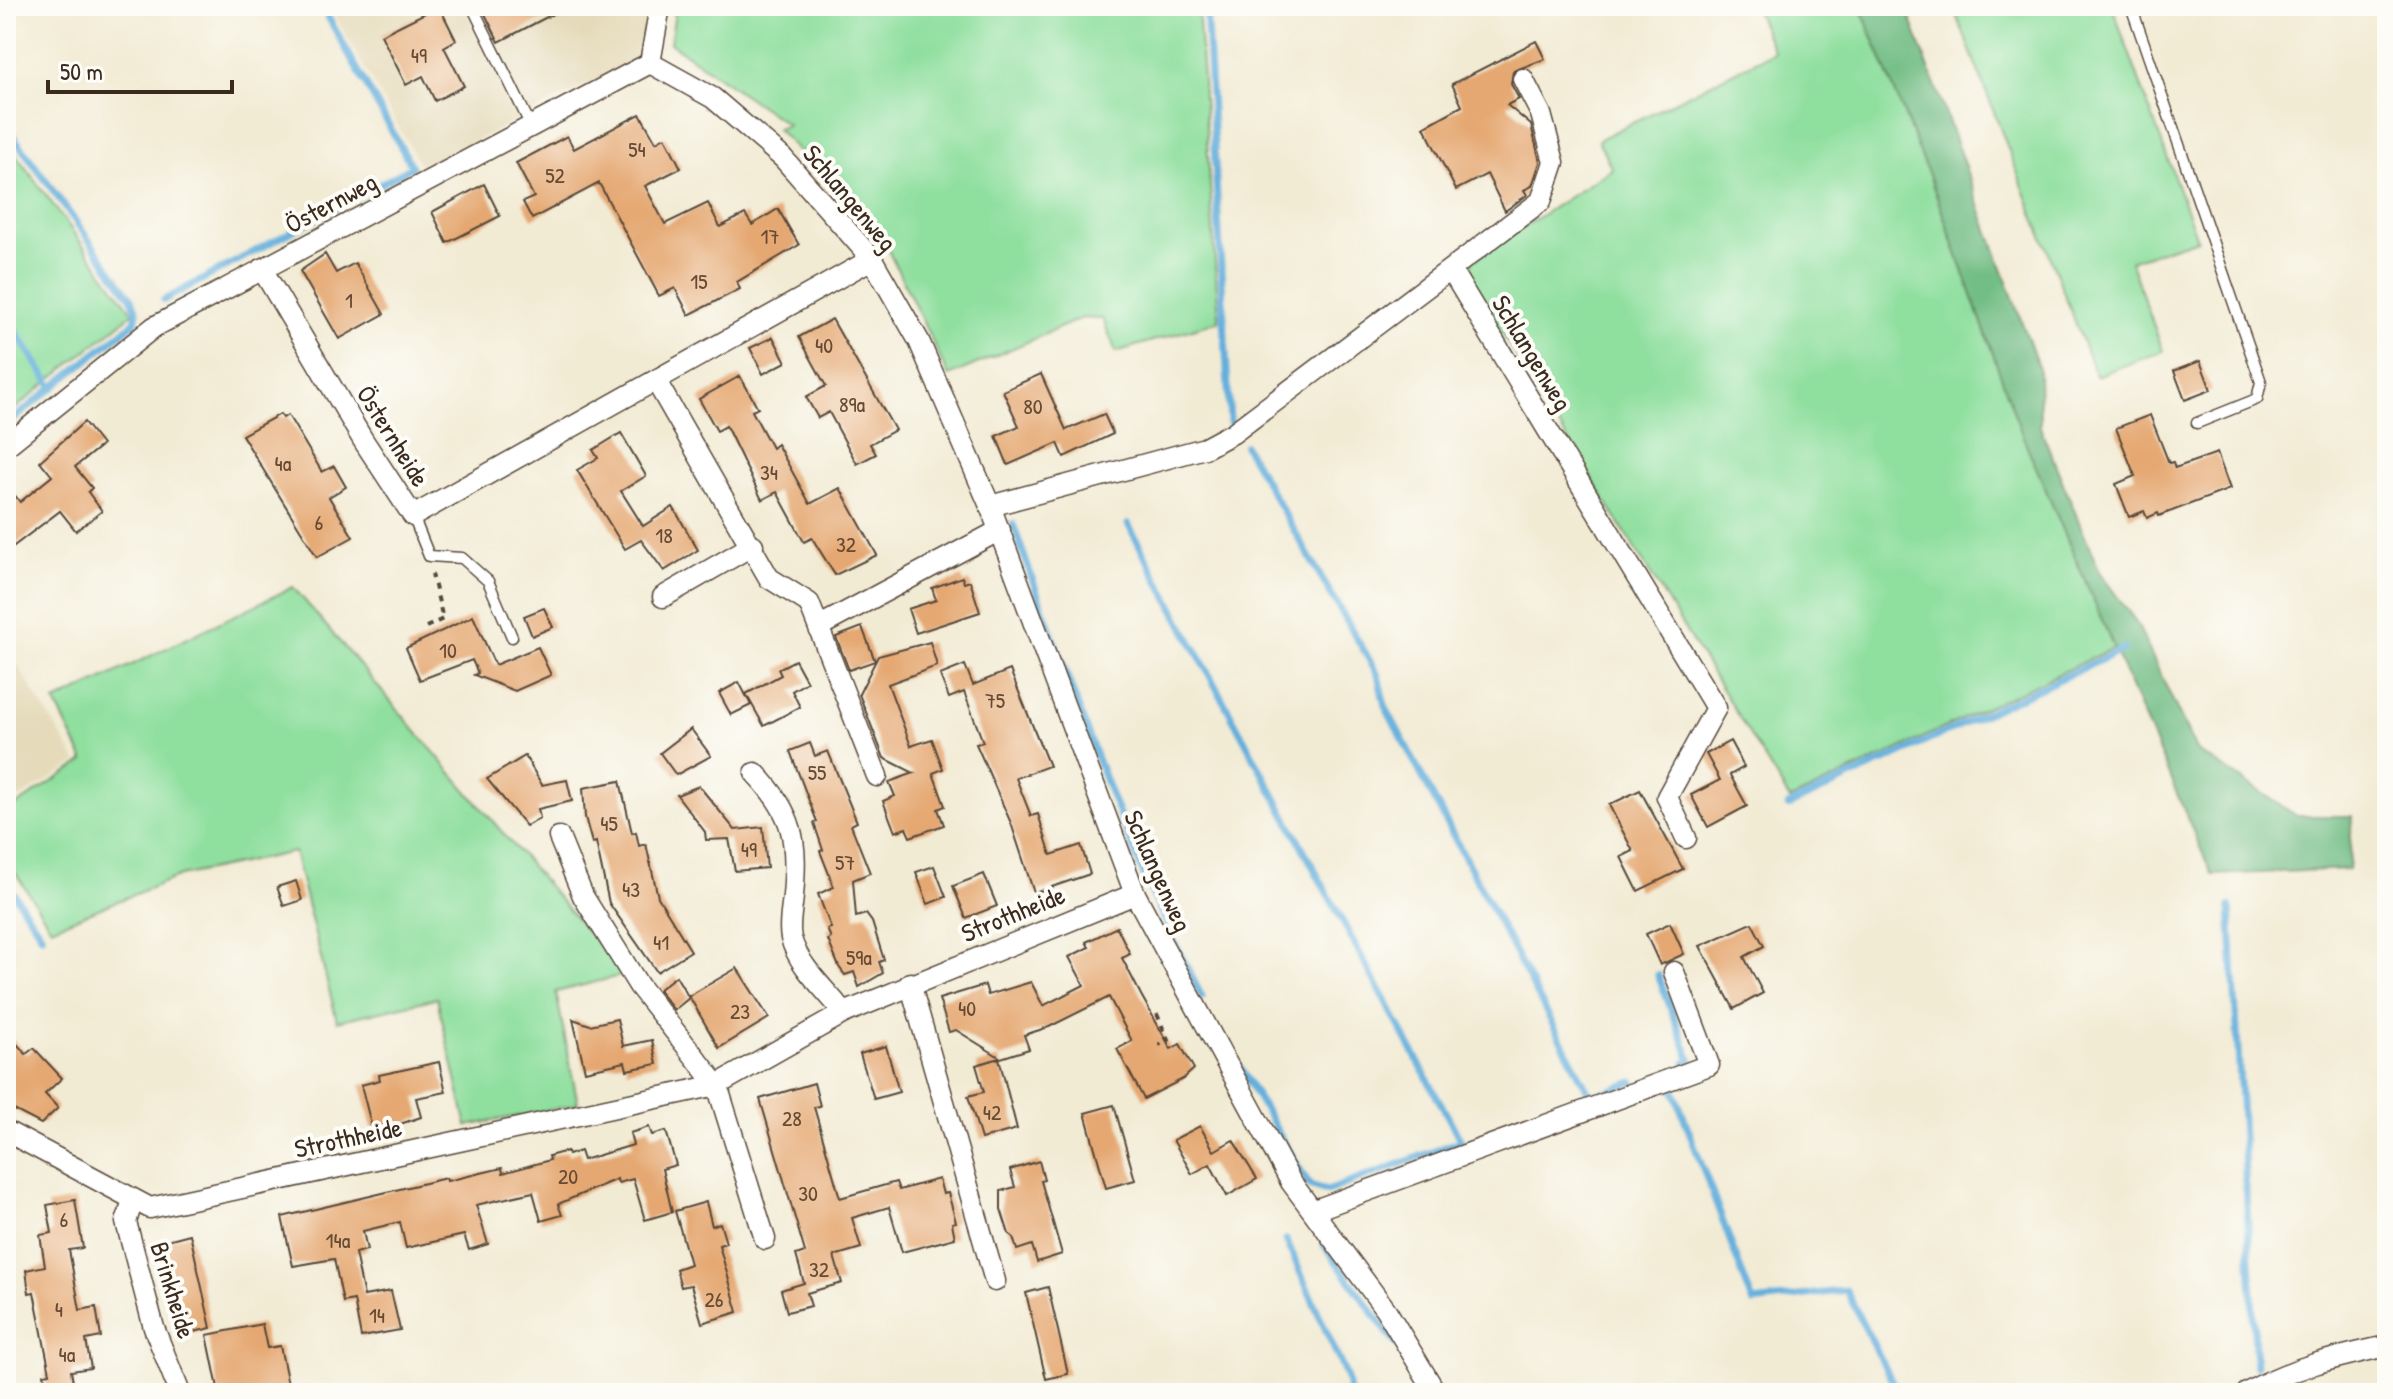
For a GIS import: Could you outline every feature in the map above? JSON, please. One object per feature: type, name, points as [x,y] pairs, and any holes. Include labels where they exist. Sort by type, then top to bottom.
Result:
[{"type":"street","points":[[650,63],[660,6]]},
{"type":"street","name":"Östernweg","points":[[6,446],[154,327],[650,63]]},
{"type":"street","name":"Schlangenweg","points":[[650,63],[713,98],[783,158],[872,259],[919,341],[1000,530],[1135,894],[1284,1169],[1413,1350],[1436,1393]]},
{"type":"street","points":[[990,506],[1205,448],[1233,433],[1541,201],[1554,162],[1541,114],[1523,79]]},
{"type":"street","name":"Östernheide","points":[[262,269],[363,440],[413,516],[872,259]]},
{"type":"street","name":"Schlangenweg","points":[[1451,270],[1716,708],[1667,797],[1686,838]]},
{"type":"street","points":[[656,381],[753,545],[769,578],[809,603],[877,776]]},
{"type":"street","points":[[820,626],[1000,530]]},
{"type":"street","points":[[663,597],[753,545]]},
{"type":"street","points":[[755,773],[778,797],[794,838],[797,853],[790,934],[796,952],[844,1013]]},
{"type":"street","points":[[559,837],[583,896],[639,986],[717,1085],[765,1239]]},
{"type":"street","name":"Strothheide","points":[[6,1131],[150,1208],[717,1085],[844,1013],[910,983],[1135,894]]},
{"type":"street","points":[[1315,1210],[1709,1065],[1674,972]]},
{"type":"street","points":[[910,983],[995,1281]]},
{"type":"street","name":"Brinkheide","points":[[133,1200],[126,1222],[154,1328],[180,1393]]},
{"type":"street","points":[[2247,1393],[2274,1377],[2314,1362],[2387,1346]]},
{"type":"lane","points":[[472,6],[531,126]]},
{"type":"lane","points":[[2131,6],[2261,382],[2257,399],[2197,423]]},
{"type":"lane","points":[[413,516],[429,556],[462,558],[488,581],[512,637]]},
{"type":"path","points":[[426,627],[443,619],[429,556]]},
{"type":"path","points":[[1157,1014],[1168,1040],[1159,1045]]},
{"type":"shaded area","points":[[329,6],[650,6],[641,49],[628,64],[422,168]]},
{"type":"shaded area","points":[[6,646],[77,762],[6,806]]},
{"type":"green space","points":[[676,6],[1198,6],[1219,321],[1116,352],[1103,319],[1082,318],[949,376],[889,252],[872,227],[777,129],[788,125],[670,43]]},
{"type":"green space","points":[[1754,6],[1860,6],[1929,175],[2021,432],[2114,648],[1790,800],[1471,283],[1472,261],[1612,169],[1598,140],[1774,52]]},
{"type":"green space","points":[[1860,6],[1906,6],[2039,369],[2040,427],[2100,573],[2136,622],[2196,750],[2297,816],[2352,816],[2349,869],[2212,875],[2021,432],[1929,175]]},
{"type":"green space","points":[[1953,6],[2112,6],[2197,239],[2130,261],[2163,351],[2096,376]]},
{"type":"green space","points":[[6,141],[133,313],[6,416]]},
{"type":"green space","points":[[293,587],[624,975],[556,992],[578,1104],[467,1126],[437,998],[337,1021],[294,852],[180,876],[51,928],[6,858],[6,812],[84,761],[55,702]]},
{"type":"building","points":[[439,6],[456,40],[444,47],[464,86],[435,101],[423,76],[406,85],[381,35]]},
{"type":"building","points":[[481,6],[568,6],[499,42]]},
{"type":"building","points":[[1536,41],[1545,59],[1513,71],[1511,84],[1519,99],[1507,105],[1531,125],[1540,162],[1532,186],[1524,190],[1527,195],[1505,211],[1487,174],[1456,190],[1424,127],[1462,106],[1452,84]]},
{"type":"building","points":[[640,114],[656,142],[665,137],[681,168],[645,186],[665,224],[708,203],[720,227],[745,214],[752,225],[778,209],[799,245],[737,282],[740,289],[689,315],[675,288],[659,296],[599,183],[532,219],[523,202],[534,197],[516,163],[567,136],[574,149]]},
{"type":"building","points":[[484,184],[500,216],[447,243],[432,212]]},
{"type":"building","points":[[325,254],[336,273],[355,263],[384,314],[339,339],[300,271]]},
{"type":"building","points":[[832,319],[895,430],[870,444],[876,454],[857,464],[829,412],[818,418],[806,397],[826,386],[799,337]]},
{"type":"building","points":[[773,337],[786,362],[763,374],[750,348]]},
{"type":"building","points":[[2200,361],[2211,390],[2185,400],[2174,371]]},
{"type":"building","points":[[1041,374],[1066,430],[1104,414],[1113,434],[1064,457],[1058,443],[1008,465],[996,436],[1019,426],[1003,391]]},
{"type":"building","points":[[740,376],[758,408],[752,411],[772,448],[777,444],[810,504],[840,488],[877,555],[835,575],[812,538],[804,542],[777,492],[762,500],[726,426],[717,431],[699,399]]},
{"type":"building","points":[[280,414],[283,418],[288,415],[322,472],[334,466],[346,487],[329,497],[353,537],[317,557],[242,435]]},
{"type":"building","points":[[2150,415],[2169,463],[2173,462],[2175,468],[2217,453],[2230,489],[2159,516],[2158,513],[2147,518],[2144,511],[2129,517],[2116,484],[2135,476],[2116,428]]},
{"type":"building","points":[[84,422],[102,445],[75,467],[92,488],[88,492],[102,511],[76,531],[60,511],[6,552],[6,484],[20,502],[52,476],[40,461]]},
{"type":"building","points":[[621,433],[646,476],[621,491],[643,526],[673,507],[698,550],[664,571],[641,540],[625,549],[577,470],[598,458],[593,450]]},
{"type":"building","points":[[962,577],[964,583],[970,581],[980,612],[916,633],[908,609],[936,600],[932,588]]},
{"type":"building","points":[[544,608],[553,627],[532,636],[524,616]]},
{"type":"building","points":[[473,616],[495,665],[538,647],[551,675],[515,691],[474,675],[478,673],[472,660],[420,680],[406,648]]},
{"type":"building","points":[[862,627],[875,661],[849,670],[836,637]]},
{"type":"building","points":[[930,642],[937,666],[888,684],[911,746],[932,739],[943,769],[933,773],[945,806],[938,809],[944,825],[910,837],[906,828],[895,832],[883,801],[895,796],[889,782],[914,773],[884,758],[859,694],[878,656]]},
{"type":"building","points":[[795,660],[807,682],[792,691],[800,707],[764,726],[746,694],[781,675],[778,669]]},
{"type":"building","points":[[965,665],[973,685],[1010,670],[1049,766],[1016,778],[1031,816],[1038,814],[1051,855],[1081,845],[1090,874],[1034,893],[1011,823],[976,744],[983,742],[964,692],[949,698],[940,675]]},
{"type":"building","points":[[739,682],[751,705],[731,715],[719,693]]},
{"type":"building","points":[[691,729],[711,756],[676,775],[660,753]]},
{"type":"building","points":[[1730,741],[1744,767],[1730,775],[1747,806],[1708,827],[1691,795],[1720,780],[1706,754]]},
{"type":"building","points":[[810,743],[815,756],[828,751],[857,822],[851,825],[870,873],[853,880],[856,917],[866,914],[872,922],[884,960],[879,962],[883,973],[859,987],[854,972],[845,975],[839,967],[828,940],[831,938],[827,929],[831,928],[818,894],[834,887],[820,851],[823,850],[814,823],[817,822],[790,751]]},
{"type":"building","points":[[525,756],[542,785],[567,780],[572,801],[538,809],[540,818],[526,826],[487,779]]},
{"type":"building","points":[[620,781],[632,833],[636,832],[639,846],[646,844],[658,897],[691,951],[657,972],[609,903],[596,842],[592,843],[585,817],[583,788]]},
{"type":"building","points":[[699,786],[735,830],[763,827],[767,868],[735,871],[729,839],[706,840],[705,832],[677,795]]},
{"type":"building","points":[[1640,790],[1683,869],[1638,891],[1621,857],[1633,851],[1609,805]]},
{"type":"building","points":[[934,866],[946,897],[928,904],[916,872]]},
{"type":"building","points":[[984,874],[997,906],[966,918],[953,886]]},
{"type":"building","points":[[296,881],[302,900],[284,906],[277,887]]},
{"type":"building","points":[[1670,923],[1684,954],[1660,965],[1646,934]]},
{"type":"building","points":[[1752,923],[1764,946],[1744,957],[1763,993],[1734,1009],[1700,946]]},
{"type":"building","points":[[1117,927],[1130,954],[1122,958],[1141,995],[1171,1049],[1180,1044],[1194,1069],[1183,1079],[1144,1099],[1117,1049],[1132,1041],[1109,997],[1049,1027],[1024,1035],[1029,1049],[1001,1058],[956,1030],[949,1032],[939,999],[985,985],[988,995],[1031,982],[1043,1006],[1084,985],[1069,957],[1089,947],[1086,942]]},
{"type":"building","points":[[737,968],[769,1018],[719,1048],[689,996]]},
{"type":"building","points":[[676,976],[689,998],[674,1010],[658,990]]},
{"type":"building","points":[[573,1019],[590,1025],[617,1019],[623,1046],[652,1040],[657,1064],[627,1070],[625,1062],[585,1071]]},
{"type":"building","points":[[6,1032],[26,1054],[34,1048],[62,1078],[45,1094],[58,1108],[41,1124],[6,1106]]},
{"type":"building","points":[[886,1046],[899,1092],[874,1099],[860,1054]]},
{"type":"building","points":[[999,1058],[1017,1129],[981,1139],[968,1096],[984,1092],[976,1065]]},
{"type":"building","points":[[439,1062],[446,1092],[416,1098],[421,1117],[388,1128],[388,1124],[372,1128],[361,1085],[380,1080],[379,1075]]},
{"type":"building","points":[[814,1083],[820,1106],[814,1107],[840,1198],[896,1182],[899,1190],[939,1179],[943,1194],[948,1193],[956,1222],[952,1223],[955,1238],[902,1252],[889,1207],[852,1218],[861,1248],[834,1256],[842,1283],[807,1293],[811,1306],[787,1312],[781,1290],[804,1283],[796,1255],[805,1252],[760,1099]]},
{"type":"building","points":[[1114,1105],[1135,1180],[1106,1188],[1085,1113]]},
{"type":"building","points":[[1200,1126],[1214,1151],[1233,1140],[1257,1179],[1227,1196],[1210,1164],[1192,1174],[1173,1140]]},
{"type":"building","points":[[649,1127],[652,1135],[666,1131],[676,1165],[662,1169],[672,1212],[645,1220],[633,1179],[618,1183],[617,1179],[558,1204],[562,1215],[541,1221],[533,1192],[476,1205],[488,1244],[469,1250],[464,1235],[406,1248],[400,1222],[363,1231],[367,1250],[355,1253],[364,1296],[391,1291],[400,1330],[361,1337],[354,1300],[343,1302],[334,1259],[293,1266],[282,1217],[446,1178],[447,1181],[502,1168],[503,1173],[550,1160],[549,1156],[567,1151],[568,1155],[580,1151],[583,1160],[633,1145],[630,1133]]},
{"type":"building","points":[[1039,1161],[1044,1180],[1041,1181],[1062,1254],[1037,1262],[1032,1245],[1017,1250],[1001,1209],[1001,1191],[1015,1187],[1010,1170]]},
{"type":"building","points":[[75,1200],[83,1248],[69,1250],[80,1310],[96,1307],[101,1337],[86,1340],[91,1368],[71,1371],[75,1393],[48,1393],[44,1374],[50,1373],[34,1292],[29,1293],[26,1270],[45,1266],[40,1235],[52,1233],[47,1205]]},
{"type":"building","points":[[706,1202],[712,1226],[720,1223],[726,1243],[719,1245],[738,1312],[702,1323],[691,1285],[681,1287],[676,1269],[690,1264],[675,1211]]},
{"type":"building","points":[[190,1234],[211,1328],[177,1336],[158,1247],[168,1245],[167,1240]]},
{"type":"building","points":[[1048,1287],[1068,1374],[1046,1379],[1026,1293]]},
{"type":"building","points":[[262,1324],[267,1348],[280,1346],[289,1389],[267,1393],[219,1393],[207,1335]]},
{"type":"waterway","points":[[164,300],[412,167],[322,6]]},
{"type":"waterway","points":[[1206,6],[1230,422]]},
{"type":"waterway","points":[[6,126],[132,299],[137,312],[135,322],[6,425]]},
{"type":"waterway","points":[[6,317],[53,388]]},
{"type":"waterway","points":[[1245,446],[1378,675],[1385,706],[1591,1097],[1633,1082]]},
{"type":"waterway","points":[[1013,524],[1077,705],[1123,823],[1147,882],[1202,997]]},
{"type":"waterway","points":[[1128,524],[1461,1141],[1327,1191],[1310,1186],[1238,1064]]},
{"type":"waterway","points":[[1788,806],[2124,649]]},
{"type":"waterway","points":[[6,882],[42,936]]},
{"type":"waterway","points":[[2230,907],[2256,1366]]},
{"type":"waterway","points":[[1658,975],[1691,1061],[1686,1063]]},
{"type":"waterway","points":[[1674,1091],[1753,1302],[1846,1290],[1898,1393]]},
{"type":"waterway","points":[[1286,1240],[1347,1378],[1349,1393]]},
{"type":"waterway","points":[[1324,1245],[1395,1343]]}]
